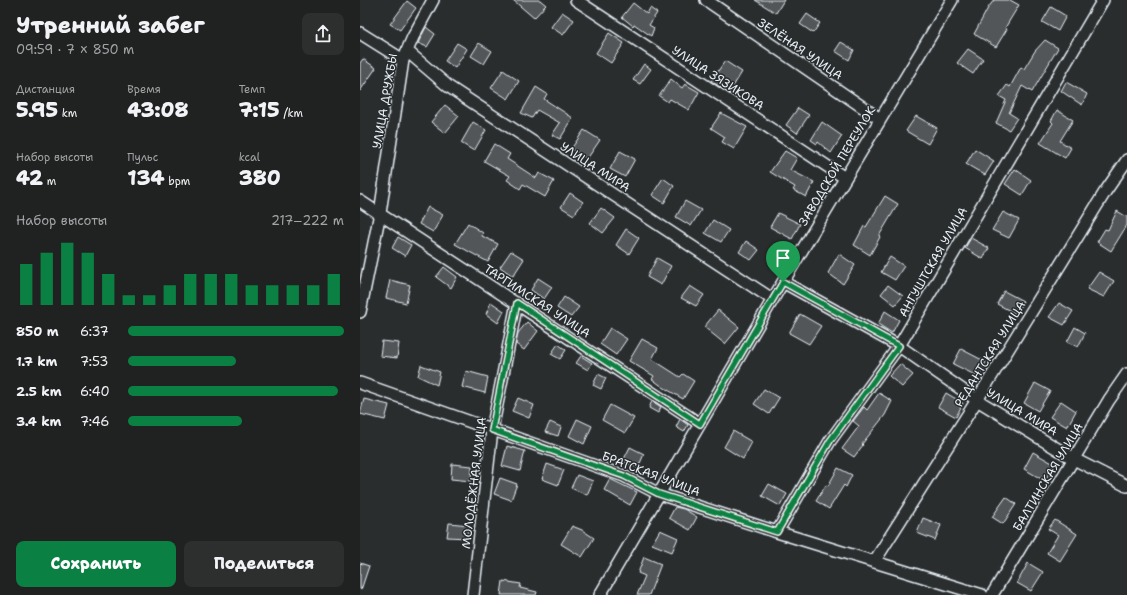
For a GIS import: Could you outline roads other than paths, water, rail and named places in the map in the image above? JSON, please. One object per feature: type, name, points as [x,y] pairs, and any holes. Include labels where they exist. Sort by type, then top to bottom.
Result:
[{"type":"street","name":"УЛИЦА ДРУЖБЫ","points":[[360,312],[380,213],[405,56],[412,37],[433,0]]},
{"type":"street","name":"УЛИЦА ЗЯЗИКОВА","points":[[576,0],[845,178]]},
{"type":"street","name":"ЗЕЛЁНАЯ УЛИЦА","points":[[706,0],[880,119]]},
{"type":"street","name":"ЗАВОДСКОЙ ПЕРЕУЛОК","points":[[600,595],[772,299],[952,0]]},
{"type":"street","name":"АНГУШТСКАЯ УЛИЦА","points":[[777,532],[830,441],[899,346],[1103,0]]},
{"type":"street","name":"УЛИЦА МИРА","points":[[360,33],[405,56],[449,87],[772,299]]},
{"type":"street","name":"РЕДАНТСКАЯ УЛИЦА","points":[[874,562],[977,400],[1105,192],[1127,160]]},
{"type":"street","name":"ТАРГИМСКАЯ УЛИЦА","points":[[360,201],[700,424]]},
{"type":"street","name":"УЛИЦА МИРА","points":[[783,282],[899,346],[977,400],[1074,459],[1127,486]]},
{"type":"street","name":"МОЛОДЁЖНАЯ УЛИЦА","points":[[473,595],[492,430],[517,303]]},
{"type":"street","name":"БАЛТИНСКАЯ УЛИЦА","points":[[992,595],[1109,400],[1127,374]]},
{"type":"street","name":"БРАТСКАЯ УЛИЦА","points":[[360,383],[624,476],[659,494],[982,595]]}]
